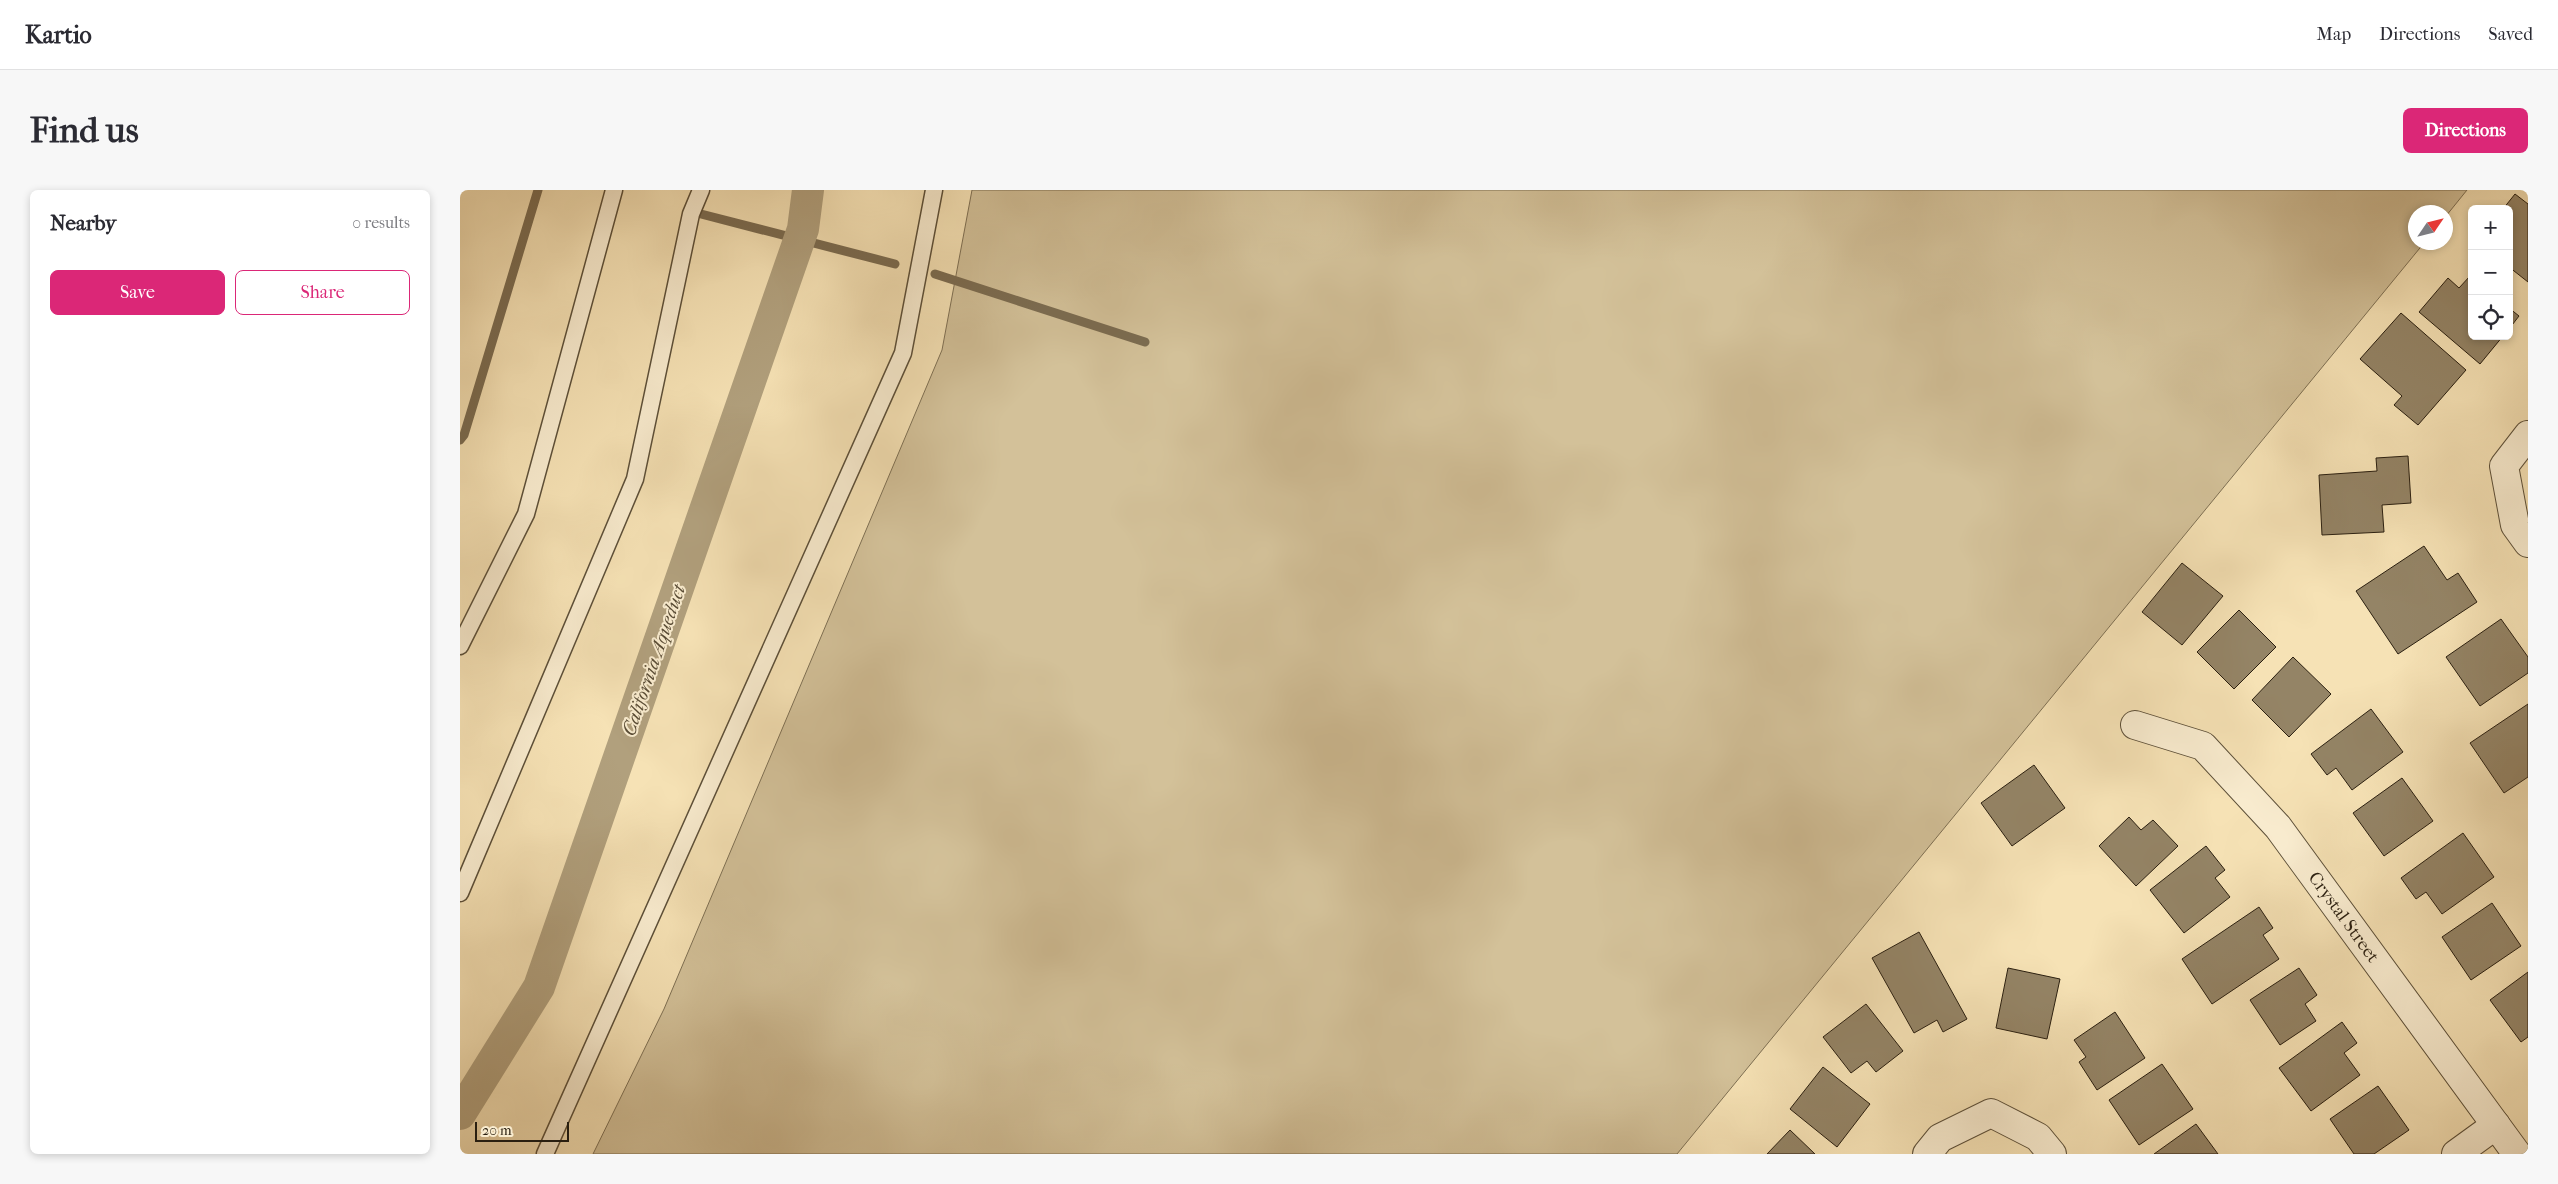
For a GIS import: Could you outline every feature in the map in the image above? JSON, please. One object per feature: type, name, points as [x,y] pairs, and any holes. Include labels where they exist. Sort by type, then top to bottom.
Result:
[{"type":"street","points":[[2528,435],[2504,466],[2515,526],[2528,543]]},
{"type":"street","name":"Crystal Street","points":[[2135,725],[2203,746],[2278,827],[2517,1154]]},
{"type":"street","points":[[1928,1154],[1940,1138],[1991,1114],[2038,1137],[2052,1154]]},
{"type":"street","points":[[2456,1154],[2496,1125]]},
{"type":"lane","points":[[460,646],[526,514],[614,190]]},
{"type":"lane","points":[[460,893],[635,479],[691,214],[701,190]]},
{"type":"lane","points":[[545,1154],[903,353],[934,190]]},
{"type":"shaded area","points":[[972,190],[2467,190],[2453,207],[2453,205],[2408,205],[2408,250],[2418,250],[1677,1154],[593,1154],[664,1009],[942,350]]},
{"type":"building","points":[[2515,194],[2528,204],[2528,282],[2513,270],[2513,205],[2506,205]]},
{"type":"building","points":[[2448,278],[2459,288],[2468,278],[2468,340],[2500,340],[2480,364],[2419,312]]},
{"type":"building","points":[[2513,311],[2519,316],[2513,324]]},
{"type":"building","points":[[2401,313],[2466,370],[2418,425],[2394,405],[2402,396],[2360,359]]},
{"type":"building","points":[[2408,456],[2411,503],[2382,505],[2384,532],[2322,535],[2319,475],[2377,471],[2376,458]]},
{"type":"building","points":[[2424,546],[2447,580],[2458,573],[2477,602],[2398,654],[2356,591]]},
{"type":"building","points":[[2182,563],[2223,596],[2182,645],[2142,612]]},
{"type":"building","points":[[2239,610],[2276,647],[2234,689],[2197,652]]},
{"type":"building","points":[[2501,619],[2528,657],[2528,673],[2480,706],[2446,657]]},
{"type":"building","points":[[2293,657],[2331,694],[2289,737],[2252,700]]},
{"type":"building","points":[[2528,704],[2528,777],[2504,793],[2470,743]]},
{"type":"building","points":[[2371,709],[2403,752],[2352,790],[2336,768],[2327,775],[2311,754]]},
{"type":"building","points":[[2034,765],[2065,808],[2012,846],[1981,803]]},
{"type":"building","points":[[2402,778],[2433,821],[2384,856],[2353,813]]},
{"type":"building","points":[[2129,817],[2141,830],[2153,820],[2178,846],[2136,886],[2099,846]]},
{"type":"building","points":[[2463,833],[2494,877],[2442,914],[2426,892],[2416,899],[2401,878]]},
{"type":"building","points":[[2206,846],[2225,870],[2215,878],[2230,897],[2184,933],[2150,890]]},
{"type":"building","points":[[2492,903],[2521,946],[2471,980],[2442,937]]},
{"type":"building","points":[[2259,907],[2273,928],[2263,935],[2279,959],[2212,1004],[2182,959]]},
{"type":"building","points":[[1919,932],[1967,1019],[1943,1032],[1937,1020],[1914,1033],[1872,958]]},
{"type":"building","points":[[2008,968],[2060,979],[2047,1039],[1996,1028]]},
{"type":"building","points":[[2299,968],[2317,995],[2305,1004],[2316,1021],[2280,1045],[2250,1000]]},
{"type":"building","points":[[2528,972],[2528,1037],[2521,1042],[2490,1000]]},
{"type":"building","points":[[1866,1004],[1903,1051],[1876,1072],[1867,1061],[1851,1073],[1823,1037]]},
{"type":"building","points":[[2115,1012],[2145,1058],[2097,1090],[2079,1062],[2086,1057],[2074,1040]]},
{"type":"building","points":[[2342,1022],[2357,1043],[2344,1053],[2360,1075],[2311,1111],[2279,1068]]},
{"type":"building","points":[[2162,1064],[2193,1109],[2139,1145],[2109,1100]]},
{"type":"building","points":[[1823,1067],[1870,1104],[1837,1147],[1790,1109]]},
{"type":"building","points":[[2378,1086],[2409,1130],[2374,1154],[2354,1154],[2330,1119]]},
{"type":"building","points":[[2196,1124],[2218,1154],[2154,1154]]},
{"type":"building","points":[[1790,1130],[1815,1154],[1767,1154]]},
{"type":"waterway","points":[[460,440],[464,435],[538,190]]},
{"type":"waterway","name":"California Aqueduct","points":[[460,1114],[539,987],[803,229],[808,190]]},
{"type":"waterway","name":"California Aqueduct","points":[[701,214],[895,264]]},
{"type":"waterway","points":[[935,274],[1145,342]]}]
